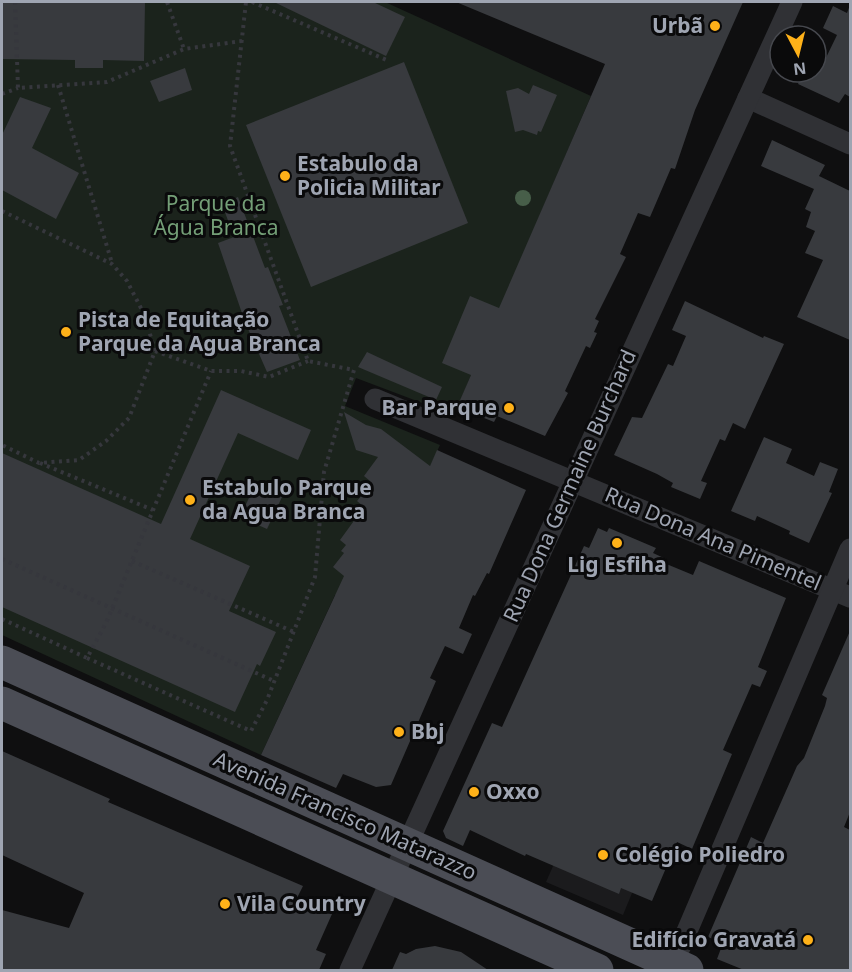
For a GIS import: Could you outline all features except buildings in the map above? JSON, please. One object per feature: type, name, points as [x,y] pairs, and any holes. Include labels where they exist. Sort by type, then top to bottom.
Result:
[{"type":"main road","name":"Avenida Francisco Matarazzo","points":[[2,662],[680,967]]},
{"type":"main road","name":"Avenida Francisco Matarazzo","points":[[2,703],[597,970]]},
{"type":"street","name":"Rua Dona Germaine Burchard","points":[[350,970],[792,2]]},
{"type":"street","points":[[748,98],[850,144]]},
{"type":"street","name":"Rua Dona Ana Pimentel","points":[[375,399],[842,594]]},
{"type":"street","points":[[680,967],[842,594],[850,549]]},
{"type":"path","points":[[15,2],[18,88]]},
{"type":"path","points":[[167,2],[184,49]]},
{"type":"path","points":[[246,2],[230,146],[308,361]]},
{"type":"path","points":[[252,2],[389,61]]},
{"type":"path","points":[[2,94],[18,88],[107,82],[184,49],[242,41]]},
{"type":"path","points":[[58,86],[112,264]]},
{"type":"path","points":[[2,211],[112,264],[127,281],[144,314],[155,351],[129,418],[106,441],[79,460],[39,463]]},
{"type":"path","points":[[2,620],[251,731],[274,681],[315,577],[324,472],[354,370],[308,361],[269,377],[241,371],[211,371],[155,351]]},
{"type":"path","points":[[87,658],[112,608],[211,371]]},
{"type":"path","points":[[2,445],[39,463],[153,510]]},
{"type":"path","points":[[2,559],[274,681]]},
{"type":"path","points":[[132,561],[294,632]]},
{"type":"shaded area","name":"Colégio Poliedro","points":[[584,796],[659,827],[623,915],[546,882]]},
{"type":"green space","name":"Parque da Água Branca","points":[[2,2],[385,2],[591,96],[454,415],[356,378],[345,406],[440,445],[364,608],[335,595],[261,755],[2,635]]},
{"type":"place","name":"Urbã","points":[[715,26]]},
{"type":"place","name":"Estabulo da Policia Militar","points":[[285,176]]},
{"type":"place","name":"Pista de Equitação Parque da Agua Branca","points":[[66,332]]},
{"type":"place","name":"Bar Parque","points":[[509,408]]},
{"type":"place","name":"Estabulo Parque da Agua Branca","points":[[190,500]]},
{"type":"place","name":"Lig Esfiha","points":[[617,543]]},
{"type":"place","name":"Bbj","points":[[399,732]]},
{"type":"place","name":"Oxxo","points":[[474,792]]},
{"type":"place","name":"Colégio Poliedro","points":[[603,855]]},
{"type":"place","name":"Vila Country","points":[[225,904]]},
{"type":"place","name":"Edifício Gravatá","points":[[808,940]]}]
